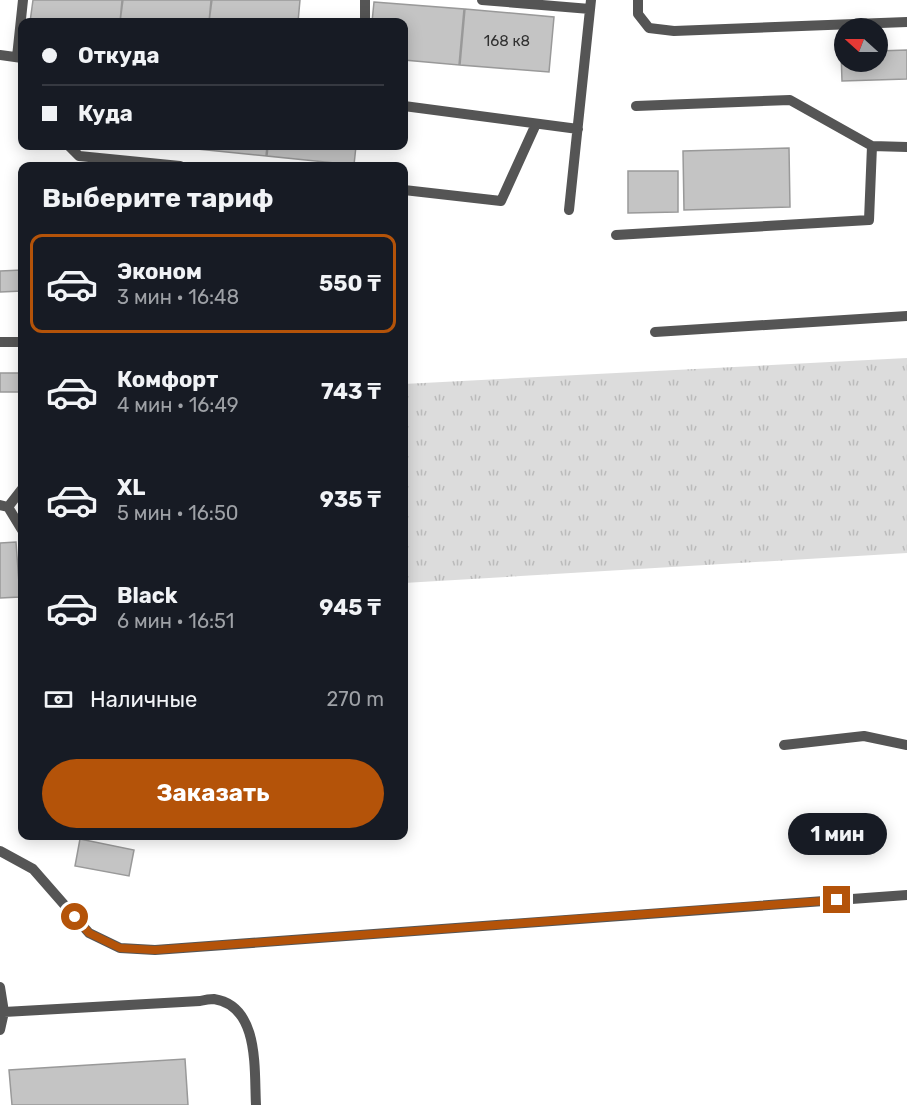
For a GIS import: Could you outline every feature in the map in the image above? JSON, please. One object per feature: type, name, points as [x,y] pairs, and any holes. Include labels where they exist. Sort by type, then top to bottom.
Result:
[{"type":"lane","points":[[22,18],[23,0]]},
{"type":"lane","points":[[365,0],[365,18]]},
{"type":"lane","points":[[482,0],[590,5],[569,210]]},
{"type":"lane","points":[[638,0],[638,14],[649,28],[674,31],[907,22]]},
{"type":"lane","points":[[0,55],[18,57]]},
{"type":"lane","points":[[636,106],[790,100],[872,146],[907,147]]},
{"type":"lane","points":[[408,107],[578,129]]},
{"type":"lane","points":[[408,190],[501,201],[536,124]]},
{"type":"lane","points":[[616,235],[869,220],[872,146]]},
{"type":"lane","points":[[73,150],[79,156],[140,162]]},
{"type":"lane","points":[[656,332],[907,316]]},
{"type":"lane","points":[[0,342],[18,342]]},
{"type":"lane","points":[[18,493],[4,506],[18,525]]},
{"type":"lane","points":[[784,745],[864,735],[907,745]]},
{"type":"lane","points":[[0,851],[33,869],[89,933],[120,948],[155,950],[907,895]]},
{"type":"lane","points":[[0,987],[4,1012],[0,1030]]},
{"type":"lane","points":[[4,1012],[213,999],[232,1006],[244,1019],[252,1040],[256,1105]]},
{"type":"green space","points":[[907,358],[907,553],[408,583],[408,384]]},
{"type":"building","points":[[33,0],[122,0],[120,18],[31,18]]},
{"type":"building","points":[[123,0],[211,0],[209,18],[121,18]]},
{"type":"building","points":[[212,0],[300,0],[298,18],[210,18]]},
{"type":"building","points":[[374,2],[464,9],[459,65],[408,60],[408,18],[372,18]]},
{"type":"building","points":[[465,9],[554,17],[549,72],[460,65]]},
{"type":"building","points":[[907,50],[907,79],[842,81],[842,72],[888,72],[888,51]]},
{"type":"building","points":[[789,148],[790,207],[684,210],[683,151]]},
{"type":"building","points":[[207,150],[267,150],[266,156]]},
{"type":"building","points":[[268,150],[356,150],[354,162],[325,162],[267,156]]},
{"type":"building","points":[[628,171],[678,171],[678,212],[628,213]]},
{"type":"building","points":[[18,270],[18,291],[0,292],[0,271]]},
{"type":"building","points":[[0,373],[18,373],[18,392],[0,392]]},
{"type":"building","points":[[16,542],[18,597],[0,598],[0,543]]},
{"type":"building","points":[[80,840],[134,850],[129,876],[75,866]]},
{"type":"building","points":[[185,1059],[188,1105],[12,1105],[9,1070]]},
{"type":"route","points":[[75,917],[89,933],[120,948],[155,950],[837,900]]}]
